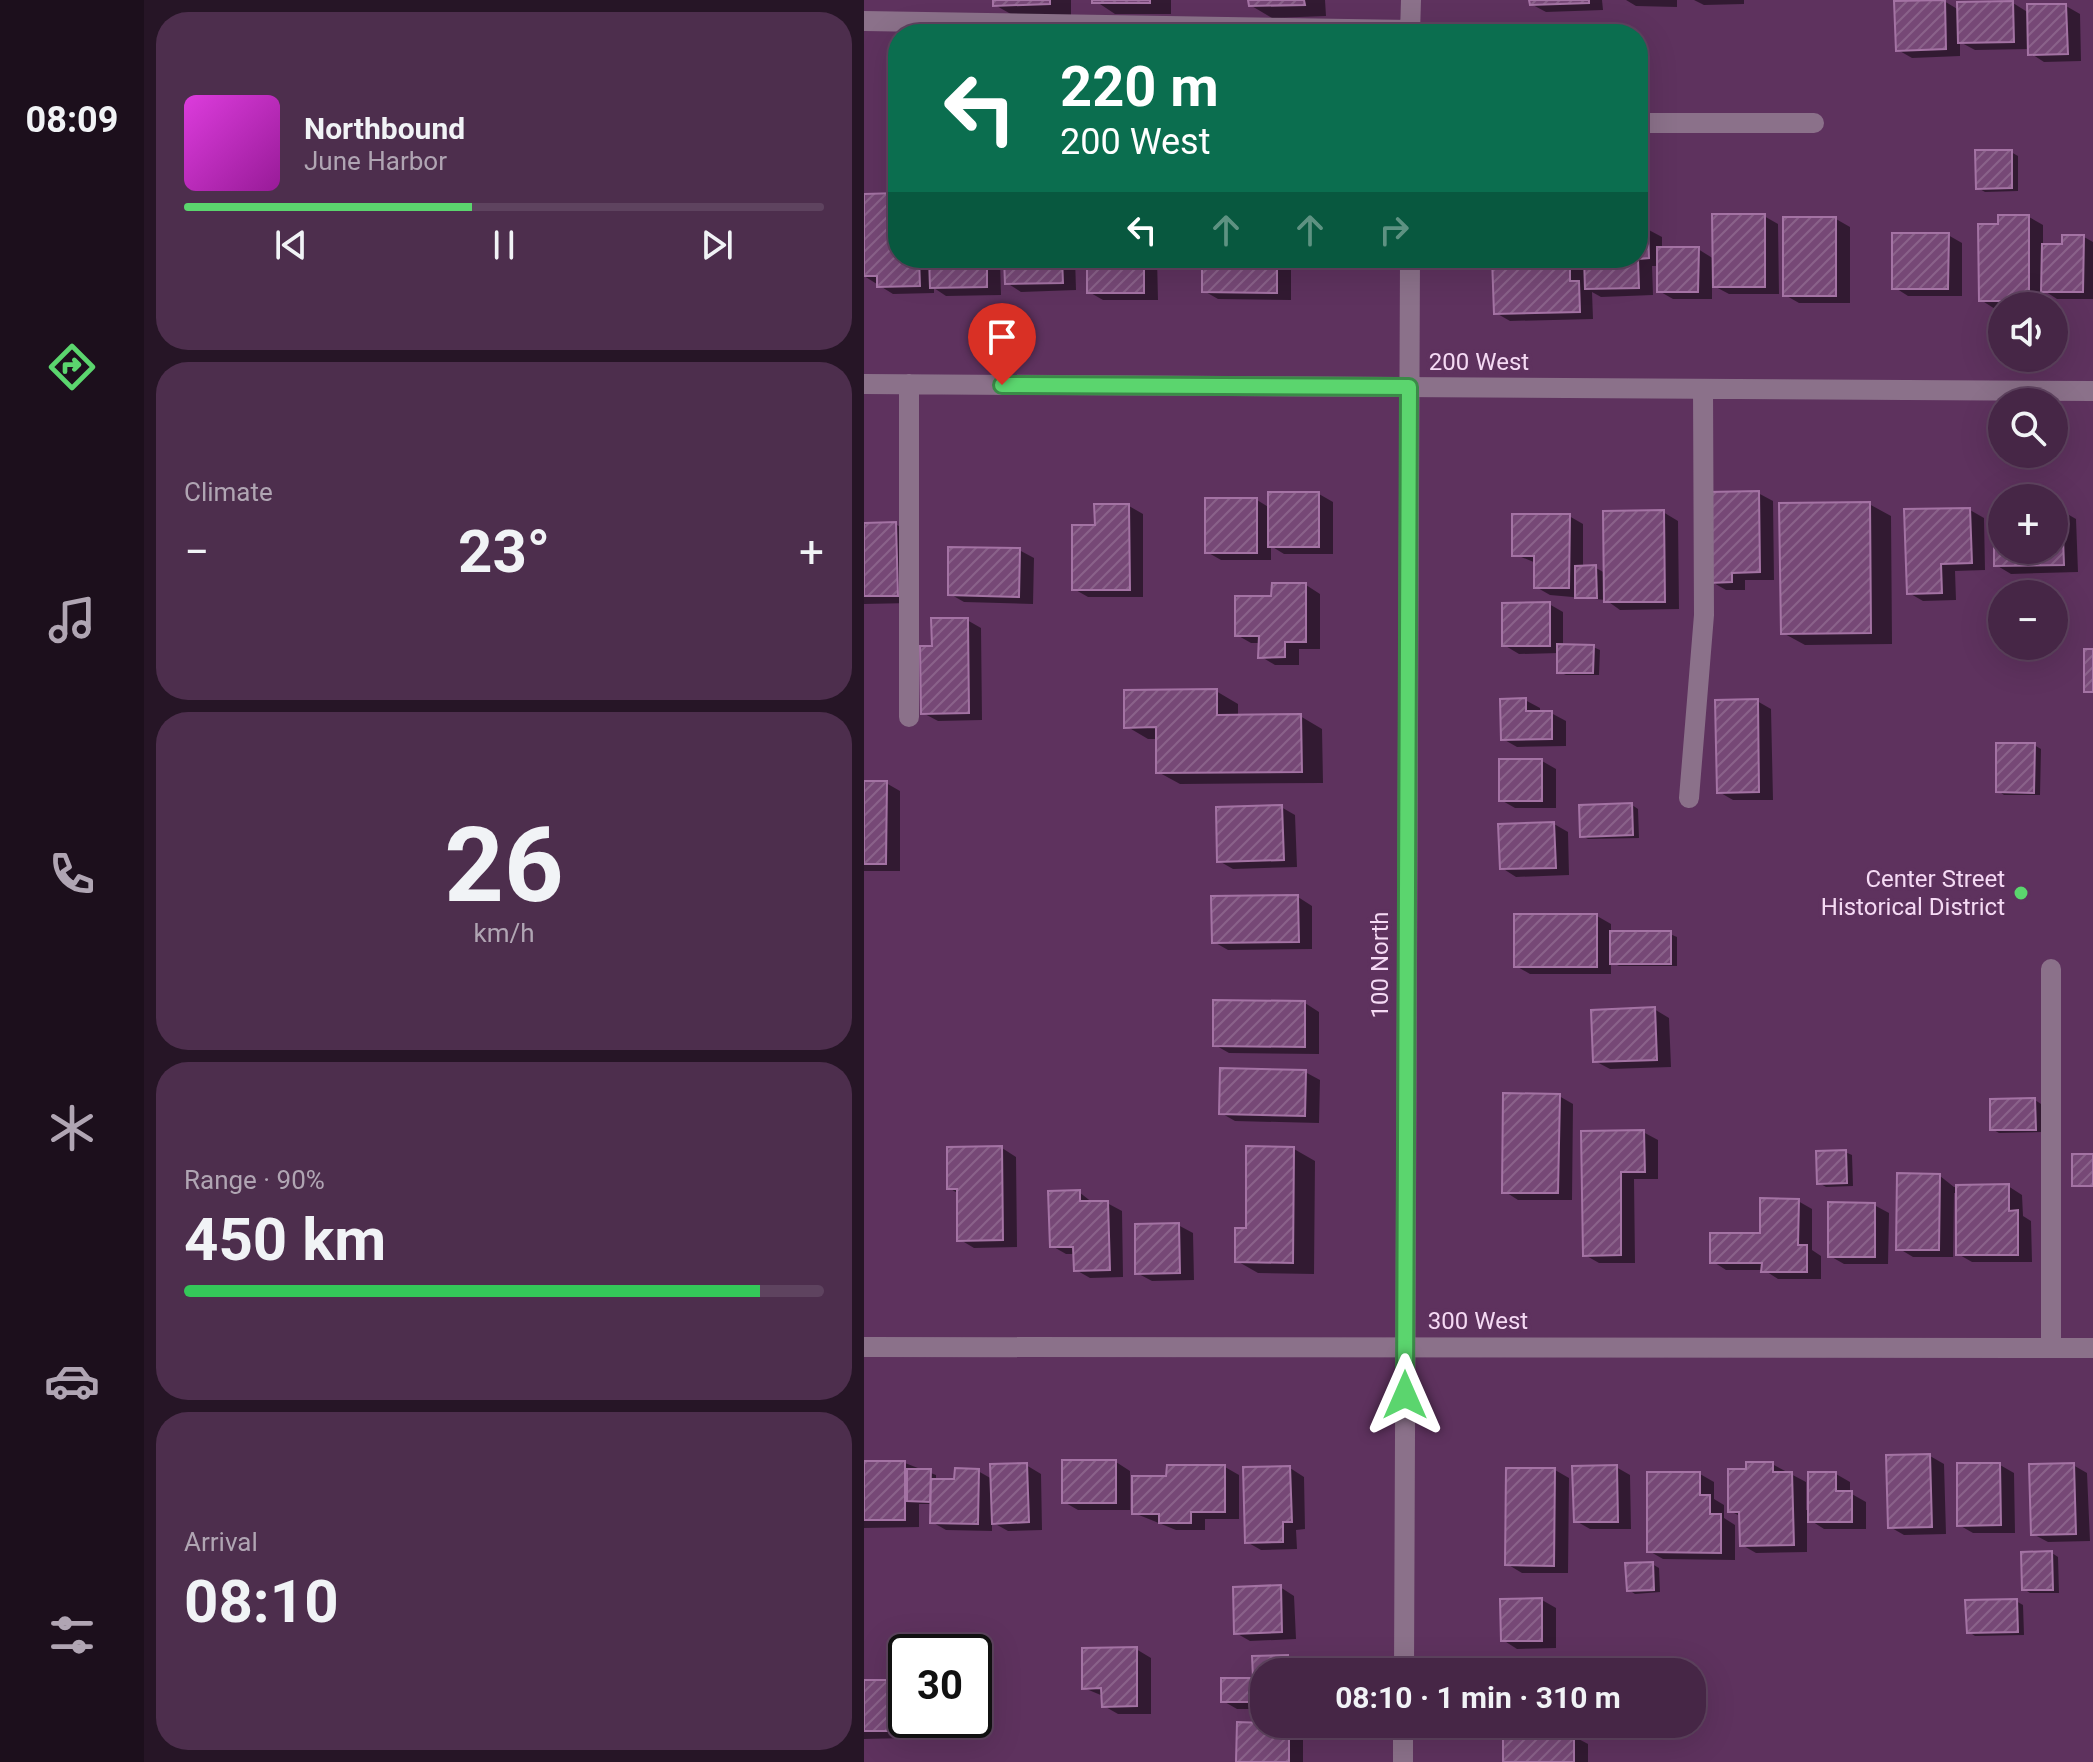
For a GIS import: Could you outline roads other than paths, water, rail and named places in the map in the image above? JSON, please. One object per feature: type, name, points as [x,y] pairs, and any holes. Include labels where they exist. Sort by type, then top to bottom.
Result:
[{"type":"street","points":[[1410,24],[1411,0]]},
{"type":"street","points":[[864,21],[1013,24]]},
{"type":"street","points":[[1648,123],[1814,123]]},
{"type":"street","name":"100 North","points":[[1404,1658],[1410,268]]},
{"type":"street","name":"200 West","points":[[864,384],[2093,391]]},
{"type":"street","points":[[909,384],[909,717]]},
{"type":"street","points":[[1689,798],[1704,615],[1703,389]]},
{"type":"street","points":[[2051,969],[2051,1348]]},
{"type":"street","name":"300 West","points":[[864,1347],[2093,1348]]},
{"type":"street","points":[[1403,1738],[1403,1762]]},
{"type":"place","name":"Center Street Historical District","points":[[2021,893]]}]
